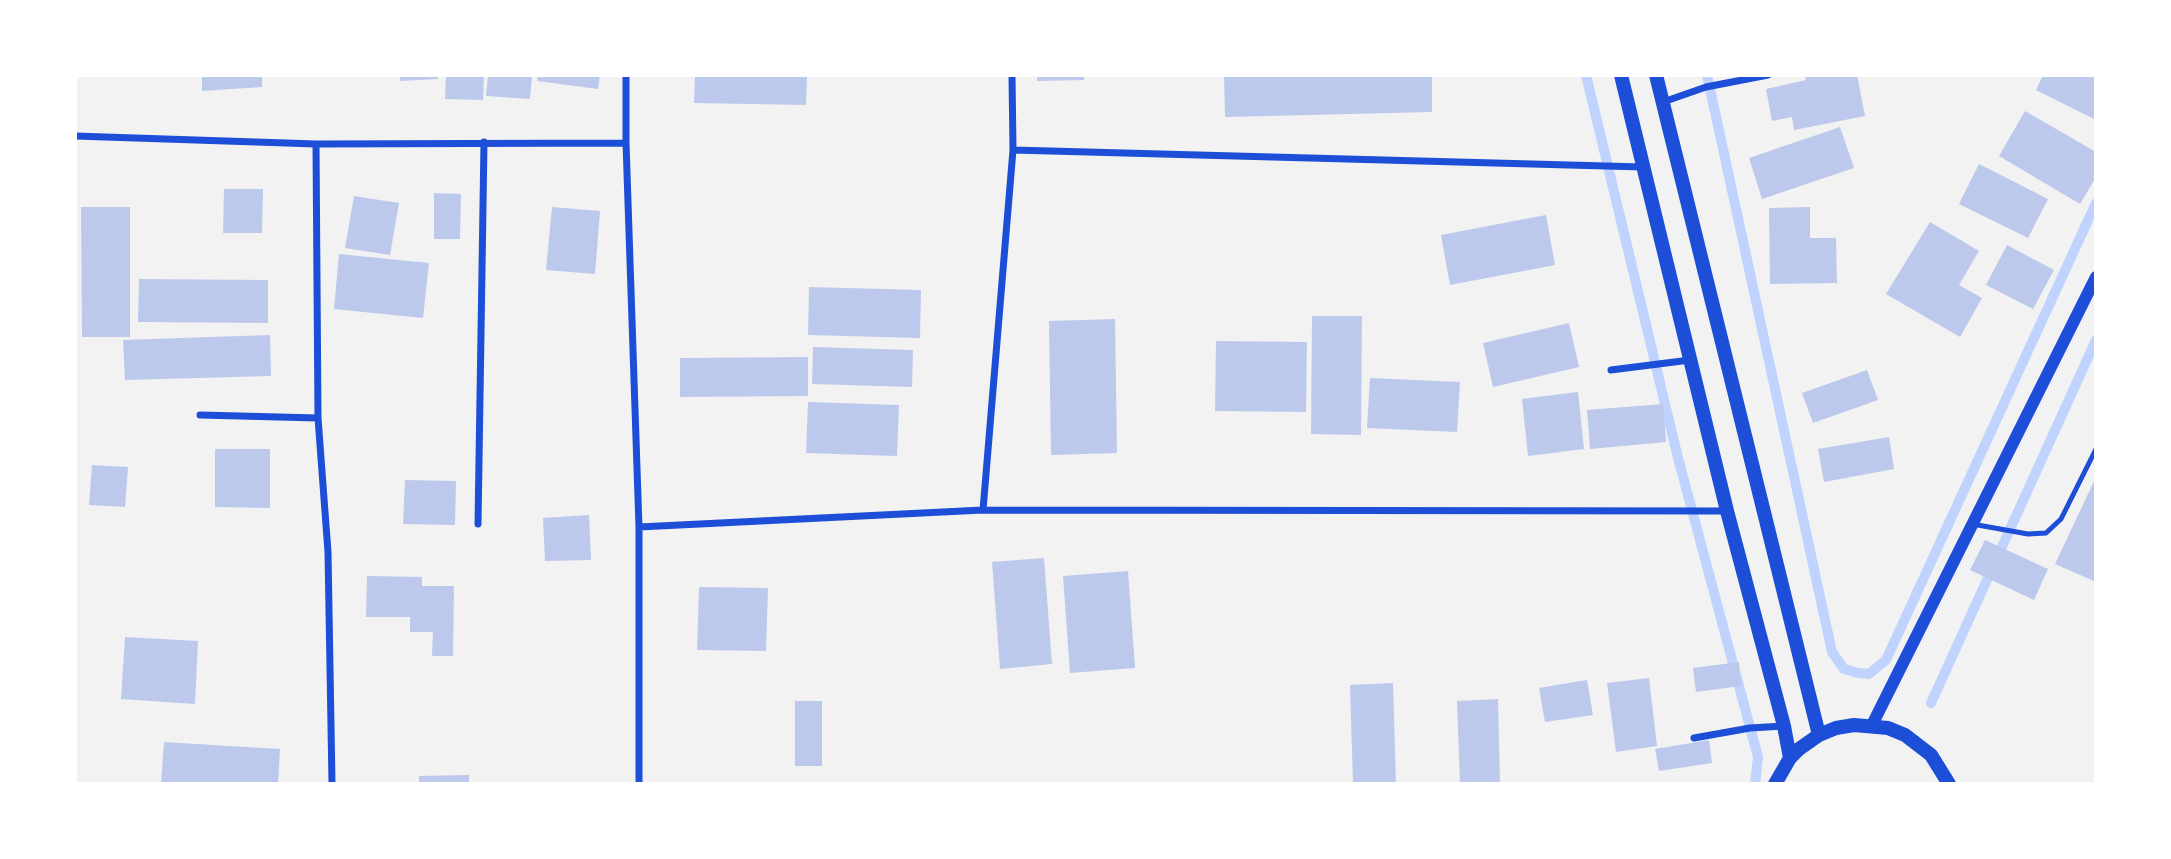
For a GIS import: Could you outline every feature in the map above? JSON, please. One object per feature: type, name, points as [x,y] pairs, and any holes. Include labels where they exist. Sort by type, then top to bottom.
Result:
[{"type":"main road","points":[[1621,75],[1790,758]]},
{"type":"main road","points":[[1656,75],[1819,735]]},
{"type":"main road","points":[[1775,784],[1798,749],[1819,735],[1854,725],[1872,725],[1905,735],[1918,744],[1931,755],[1949,784]]},
{"type":"street","points":[[626,75],[639,527],[639,784]]},
{"type":"street","points":[[983,510],[1013,150],[1012,75]]},
{"type":"street","points":[[1663,102],[1706,87],[1768,75]]},
{"type":"street","points":[[75,136],[316,144],[626,143]]},
{"type":"street","points":[[478,524],[484,142]]},
{"type":"street","points":[[316,144],[318,418],[328,552],[332,784]]},
{"type":"street","points":[[1013,150],[1644,167]]},
{"type":"street","points":[[1872,725],[2096,277]]},
{"type":"street","points":[[1611,370],[1691,360]]},
{"type":"street","points":[[200,415],[318,418]]},
{"type":"street","points":[[639,527],[983,510],[1727,511]]},
{"type":"street","points":[[1694,738],[1750,728],[1784,726]]},
{"type":"lane","points":[[1972,523],[2028,534],[2046,533],[2061,519],[2096,449]]},
{"type":"building","points":[[202,75],[262,75],[262,87],[202,91]]},
{"type":"building","points":[[400,75],[438,75],[438,79],[400,81]]},
{"type":"building","points":[[446,75],[484,75],[483,100],[445,99]]},
{"type":"building","points":[[488,75],[532,75],[530,99],[486,96]]},
{"type":"building","points":[[538,75],[600,75],[598,89],[537,81]]},
{"type":"building","points":[[695,75],[807,75],[806,105],[694,103]]},
{"type":"building","points":[[1037,75],[1084,75],[1084,80],[1037,81]]},
{"type":"building","points":[[1224,75],[1432,75],[1432,112],[1225,117]]},
{"type":"building","points":[[1805,75],[1857,75],[1865,116],[1794,130],[1792,117],[1772,121],[1766,89],[1806,80]]},
{"type":"building","points":[[2043,75],[2096,75],[2096,120],[2036,90]]},
{"type":"building","points":[[2025,111],[2096,152],[2096,177],[2080,204],[1999,156]]},
{"type":"building","points":[[1840,127],[1854,168],[1762,199],[1749,158]]},
{"type":"building","points":[[1979,164],[2048,199],[2028,238],[1959,204]]},
{"type":"building","points":[[224,189],[263,189],[262,233],[223,233]]},
{"type":"building","points":[[434,193],[461,194],[460,239],[434,239]]},
{"type":"building","points":[[354,196],[399,203],[390,255],[345,248]]},
{"type":"building","points":[[81,207],[130,207],[130,337],[82,337]]},
{"type":"building","points":[[552,207],[600,211],[595,274],[546,270]]},
{"type":"building","points":[[1810,207],[1810,238],[1836,238],[1837,283],[1770,284],[1769,208]]},
{"type":"building","points":[[1546,215],[1555,265],[1450,285],[1441,235]]},
{"type":"building","points":[[1930,222],[1979,251],[1959,285],[1982,298],[1960,337],[1886,294]]},
{"type":"building","points":[[2007,245],[2054,270],[2033,309],[1986,285]]},
{"type":"building","points":[[339,254],[429,263],[423,318],[334,309]]},
{"type":"building","points":[[139,279],[268,280],[268,323],[138,322]]},
{"type":"building","points":[[809,287],[921,290],[920,338],[808,335]]},
{"type":"building","points":[[1312,316],[1362,316],[1361,435],[1311,434]]},
{"type":"building","points":[[1115,319],[1117,453],[1051,455],[1049,321]]},
{"type":"building","points":[[1569,323],[1579,367],[1493,387],[1483,343]]},
{"type":"building","points":[[270,335],[271,376],[125,380],[123,340]]},
{"type":"building","points":[[1216,341],[1307,342],[1306,412],[1215,411]]},
{"type":"building","points":[[813,347],[913,350],[912,387],[812,384]]},
{"type":"building","points":[[808,357],[808,396],[680,397],[680,358]]},
{"type":"building","points":[[1867,370],[1878,400],[1813,423],[1802,393]]},
{"type":"building","points":[[1370,378],[1460,382],[1457,432],[1367,428]]},
{"type":"building","points":[[1578,392],[1584,449],[1528,456],[1522,399]]},
{"type":"building","points":[[808,402],[899,405],[897,456],[806,453]]},
{"type":"building","points":[[1663,404],[1666,442],[1590,449],[1587,410]]},
{"type":"building","points":[[1889,437],[1894,469],[1824,482],[1818,449]]},
{"type":"building","points":[[215,449],[270,449],[270,508],[215,507]]},
{"type":"building","points":[[92,465],[128,467],[125,507],[89,505]]},
{"type":"building","points":[[2096,477],[2096,582],[2055,564]]},
{"type":"building","points":[[405,480],[456,481],[455,525],[403,524]]},
{"type":"building","points":[[589,515],[591,560],[545,561],[543,518]]},
{"type":"building","points":[[1985,540],[2048,569],[2034,600],[1970,570]]},
{"type":"building","points":[[1044,558],[1052,664],[1000,669],[992,562]]},
{"type":"building","points":[[1128,571],[1135,668],[1070,673],[1063,576]]},
{"type":"building","points":[[367,576],[422,577],[422,586],[454,586],[453,656],[432,656],[433,632],[410,632],[410,617],[366,617]]},
{"type":"building","points":[[699,587],[768,588],[766,651],[697,650]]},
{"type":"building","points":[[125,637],[198,641],[195,704],[121,699]]},
{"type":"building","points":[[1739,662],[1741,686],[1696,692],[1693,668]]},
{"type":"building","points":[[1649,678],[1657,746],[1616,752],[1607,683]]},
{"type":"building","points":[[1587,680],[1593,715],[1545,722],[1539,688]]},
{"type":"building","points":[[1393,683],[1396,784],[1353,784],[1350,685]]},
{"type":"building","points":[[1498,699],[1500,784],[1460,784],[1457,701]]},
{"type":"building","points":[[795,701],[822,701],[822,766],[795,766]]},
{"type":"building","points":[[1709,740],[1712,763],[1659,771],[1655,749]]},
{"type":"building","points":[[164,742],[280,749],[278,784],[161,784]]},
{"type":"building","points":[[469,775],[469,784],[419,784],[419,776]]},
{"type":"waterway","points":[[1586,75],[1678,458],[1758,757],[1755,784]]},
{"type":"waterway","points":[[1707,75],[1832,652],[1844,669],[1869,674],[1886,660],[2096,203]]},
{"type":"waterway","points":[[1931,703],[2096,340]]}]
